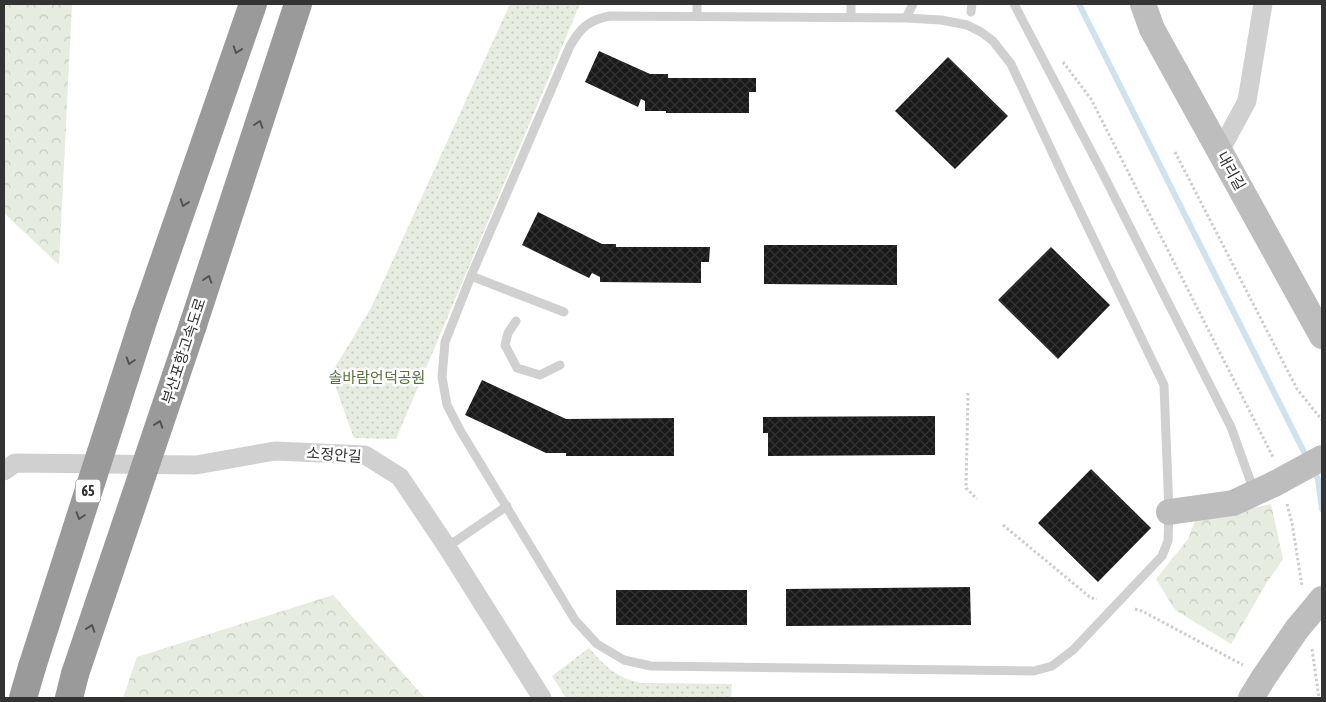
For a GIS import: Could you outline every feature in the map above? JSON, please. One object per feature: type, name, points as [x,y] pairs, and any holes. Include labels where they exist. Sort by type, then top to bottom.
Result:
[{"type":"highway","name":"65","points":[[23,698],[145,315],[252,4]]},
{"type":"highway","name":"부산포항고속도로","points":[[72,686],[298,4]]},
{"type":"street","name":"내리길","points":[[1143,4],[1152,29],[1322,336]]},
{"type":"street","points":[[1220,151],[1247,101],[1263,4]]},
{"type":"street","name":"소정안길","points":[[4,471],[15,463],[196,465],[275,451],[365,455],[400,477],[447,547],[542,698]]},
{"type":"street","points":[[1169,512],[1233,503],[1265,489],[1322,458]]},
{"type":"street","points":[[1258,688],[1297,629],[1322,599]]},
{"type":"lane","points":[[697,4],[697,16]]},
{"type":"lane","points":[[851,4],[851,18]]},
{"type":"lane","points":[[906,18],[913,4]]},
{"type":"lane","points":[[1014,4],[1231,427],[1265,489]]},
{"type":"lane","points":[[610,16],[851,18],[941,20],[967,25],[993,41],[1010,64],[1164,385],[1169,512],[1168,541],[1162,556],[1073,650],[1052,666],[1034,671],[651,666],[624,660],[597,644],[575,620],[460,430],[447,404],[442,377],[445,342],[471,276],[570,46],[583,26],[594,20],[610,16]]},
{"type":"lane","points":[[471,276],[564,312]]},
{"type":"lane","points":[[516,321],[508,333],[505,345],[517,368],[540,375],[560,365]]},
{"type":"lane","points":[[447,547],[507,506]]},
{"type":"path","points":[[1175,152],[1298,389],[1322,420]]},
{"type":"path","points":[[968,393],[966,488],[977,499]]},
{"type":"path","points":[[1003,525],[1091,598],[1097,599]]},
{"type":"path","points":[[1135,609],[1142,610],[1258,688]]},
{"type":"green space","points":[[4,4],[72,4],[59,265],[4,213]]},
{"type":"green space","name":"솔바람언덕공원","points":[[510,4],[580,4],[396,439],[354,438],[331,374],[371,308]]},
{"type":"green space","points":[[1271,504],[1283,559],[1231,644],[1175,610],[1156,579],[1188,539],[1195,521]]},
{"type":"green space","points":[[333,595],[425,698],[123,698],[137,657]]},
{"type":"green space","points":[[589,648],[612,670],[632,681],[641,683],[732,684],[731,698],[566,698],[552,676]]},
{"type":"building","points":[[599,51],[650,74],[668,74],[668,78],[756,78],[756,92],[749,92],[749,113],[666,113],[666,111],[645,111],[645,101],[641,99],[638,107],[585,82]]},
{"type":"building","points":[[948,57],[1008,116],[955,169],[895,111]]},
{"type":"building","points":[[538,212],[602,244],[616,244],[616,247],[710,247],[709,262],[701,262],[701,283],[600,282],[600,277],[592,273],[589,278],[522,245]]},
{"type":"building","points":[[764,245],[897,245],[897,285],[764,284]]},
{"type":"building","points":[[1051,247],[1110,305],[1058,359],[998,300]]},
{"type":"building","points":[[482,380],[566,419],[674,418],[674,456],[566,456],[566,453],[546,453],[465,415]]},
{"type":"building","points":[[935,416],[935,455],[768,456],[768,433],[763,433],[763,417]]},
{"type":"building","points":[[1091,469],[1151,528],[1098,582],[1038,523]]},
{"type":"building","points":[[970,587],[971,625],[786,626],[786,589]]},
{"type":"building","points":[[616,590],[747,590],[747,625],[616,625]]},
{"type":"waterway","points":[[1079,4],[1307,458]]},
{"type":"waterway","points":[[1313,469],[1318,479],[1322,509]]}]
